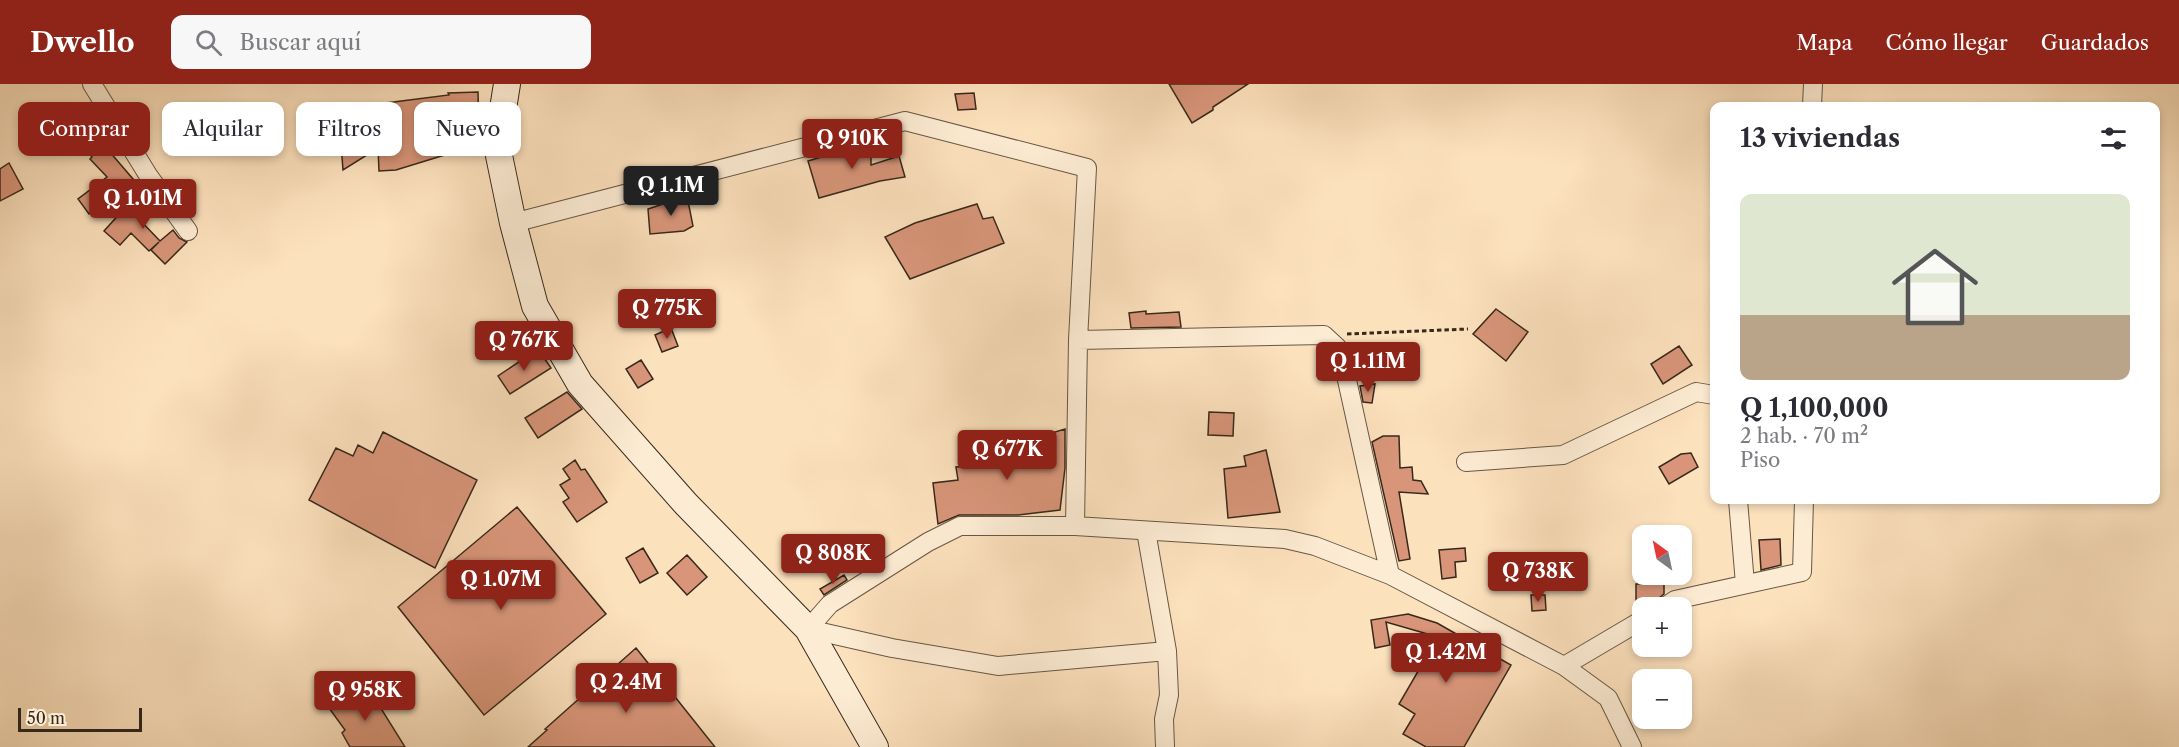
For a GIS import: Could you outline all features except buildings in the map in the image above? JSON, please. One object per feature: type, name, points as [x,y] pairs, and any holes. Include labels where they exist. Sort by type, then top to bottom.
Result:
[{"type":"street","points":[[92,84],[148,175],[188,231]]},
{"type":"street","points":[[507,84],[497,146],[513,223],[535,306],[580,384],[686,504],[808,629],[875,747]]},
{"type":"street","points":[[1812,102],[1813,84]]},
{"type":"street","points":[[513,223],[905,121],[1087,168],[1078,340],[1075,526]]},
{"type":"street","points":[[1078,340],[1324,336],[1337,347],[1343,362],[1390,575]]},
{"type":"street","points":[[1466,462],[1563,455],[1710,386]]},
{"type":"street","points":[[1696,392],[1710,394]]},
{"type":"street","points":[[1738,504],[1745,584]]},
{"type":"street","points":[[1689,597],[1802,572],[1804,504]]},
{"type":"street","points":[[808,629],[830,604],[928,542],[960,526],[1075,526],[1214,536],[1254,535],[1285,539],[1315,546],[1390,575],[1564,666],[1608,698],[1632,747]]},
{"type":"street","points":[[1146,531],[1167,651],[1169,695],[1164,719],[1164,747]]},
{"type":"street","points":[[1564,666],[1632,627]]},
{"type":"street","points":[[808,629],[892,648],[998,666],[1167,651]]},
{"type":"path","points":[[1324,336],[1468,329]]}]
